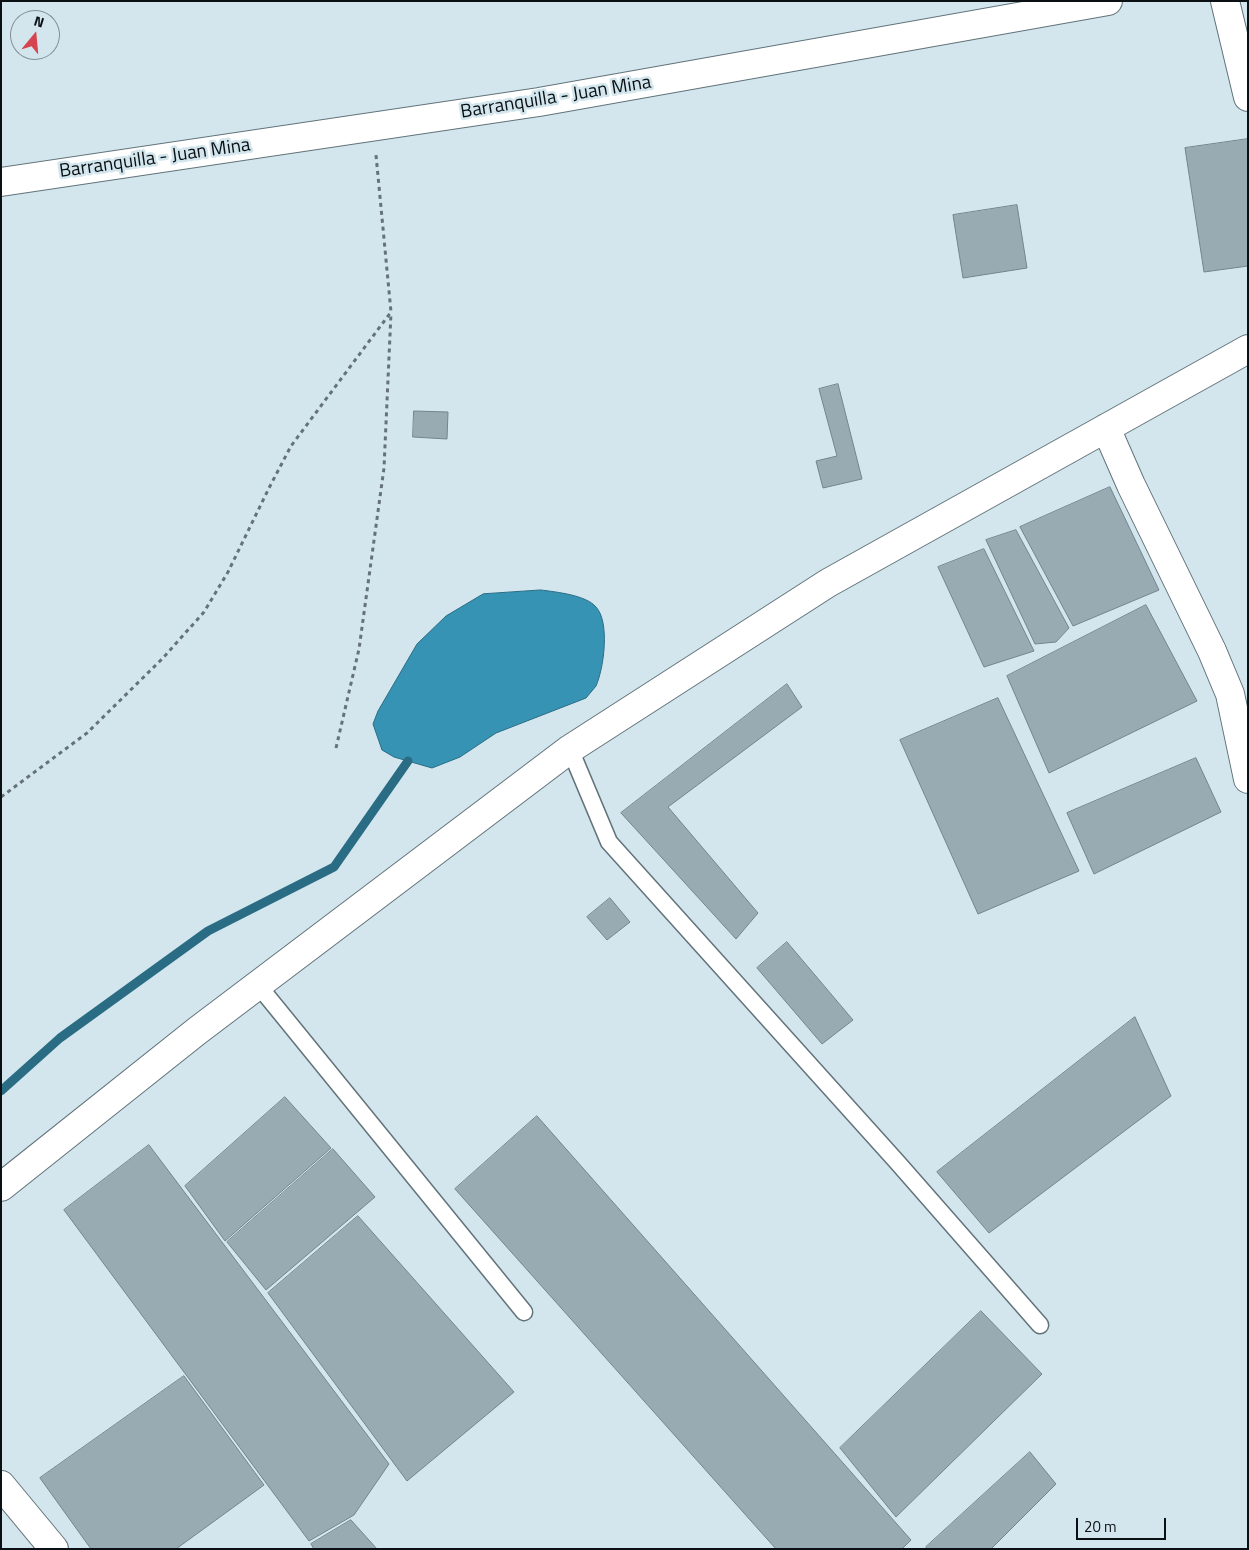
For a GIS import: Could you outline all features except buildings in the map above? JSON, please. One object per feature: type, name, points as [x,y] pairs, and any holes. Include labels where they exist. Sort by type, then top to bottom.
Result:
[{"type":"street","name":"Barranquilla - Juan Mina","points":[[1,182],[539,102],[1108,1]]},
{"type":"street","points":[[1226,1],[1248,97]]},
{"type":"street","points":[[1,1187],[258,984],[570,749],[828,582],[1248,349]]},
{"type":"street","points":[[1106,428],[1230,694],[1248,779]]},
{"type":"street","points":[[1,1485],[54,1549]]},
{"type":"lane","points":[[570,749],[608,842],[898,1163],[1040,1325]]},
{"type":"lane","points":[[258,984],[524,1312]]},
{"type":"path","points":[[336,748],[359,649],[384,468],[391,312],[373,127]]},
{"type":"path","points":[[1,796],[86,733],[163,658],[204,612],[228,572],[291,446],[391,312]]},
{"type":"water","points":[[541,590],[570,595],[585,600],[596,607],[600,614],[604,634],[603,657],[596,686],[586,698],[496,733],[460,757],[432,768],[394,757],[382,750],[373,724],[378,711],[417,644],[446,616],[483,594]]},
{"type":"waterway","points":[[1,1091],[60,1038],[208,931],[334,867],[408,761]]}]
